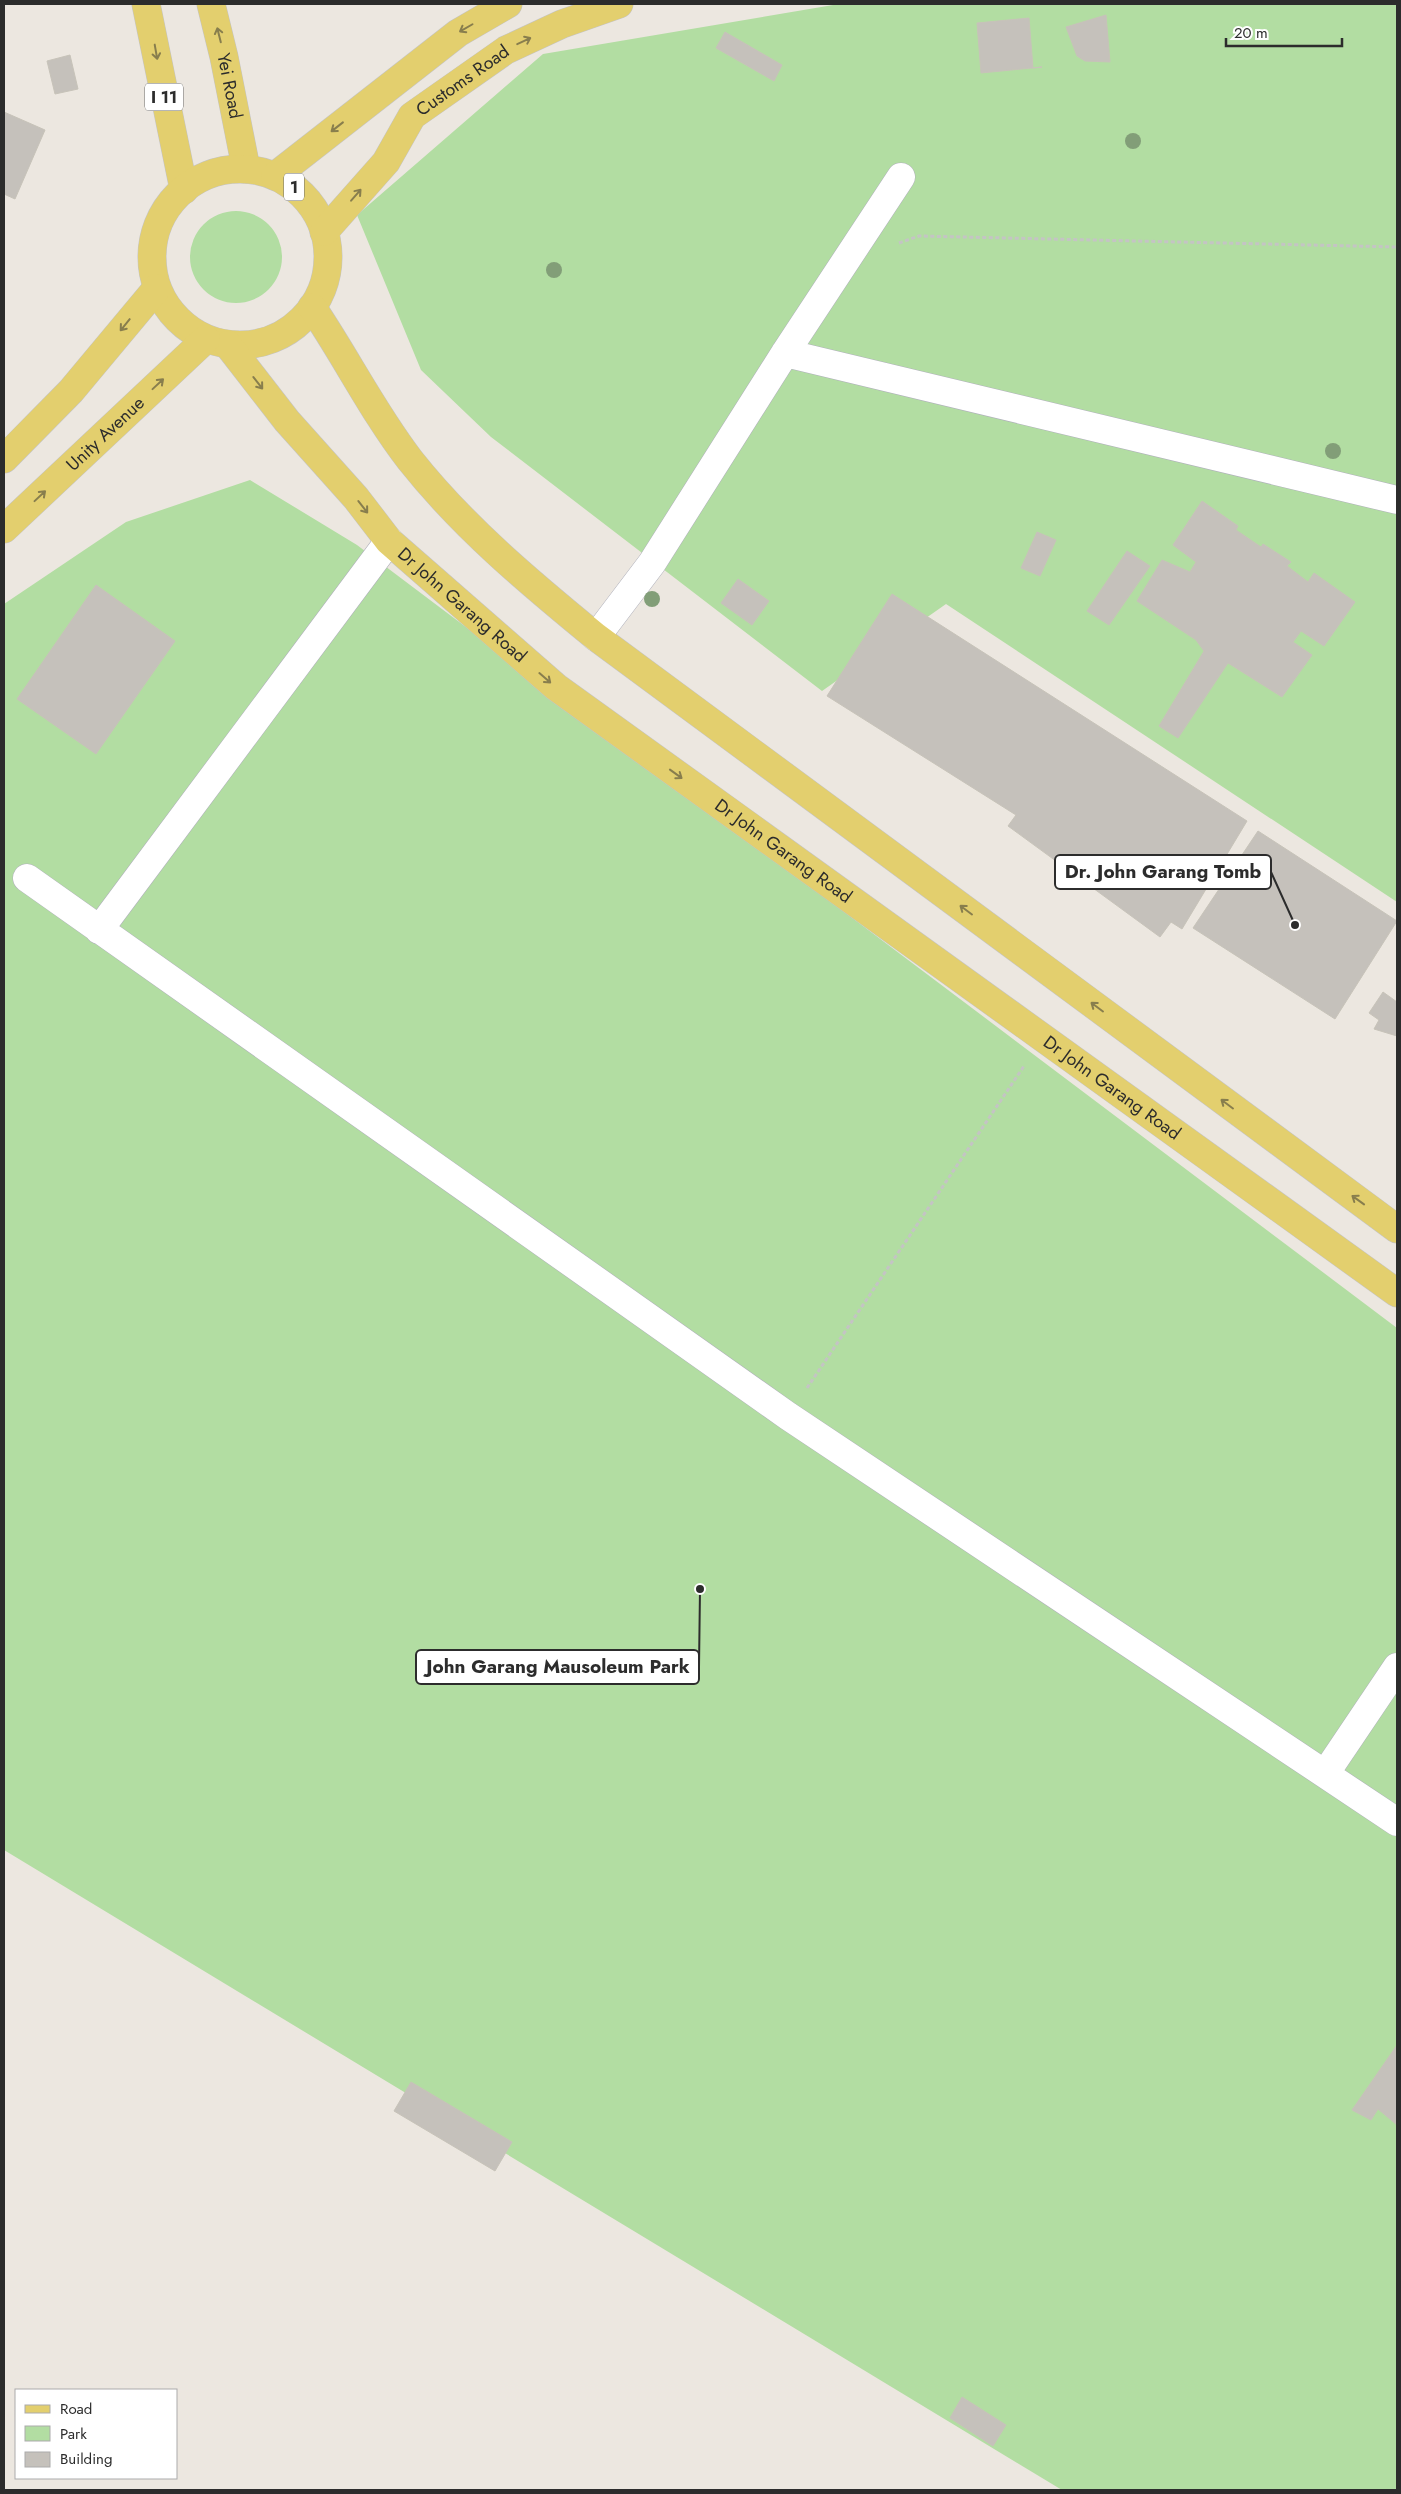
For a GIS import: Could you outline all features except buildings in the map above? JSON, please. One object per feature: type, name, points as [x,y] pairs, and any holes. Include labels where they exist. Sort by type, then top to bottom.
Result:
[{"type":"main road","name":"I 11","points":[[146,4],[184,190]]},
{"type":"main road","name":"Yei Road","points":[[211,4],[224,57],[246,168]]},
{"type":"main road","name":"1","points":[[275,176],[458,33],[508,4]]},
{"type":"main road","name":"Customs Road","points":[[324,232],[386,162],[412,116],[506,50],[562,24],[619,4]]},
{"type":"main road","name":"1","points":[[246,168],[275,176],[297,189],[314,209],[324,232],[327,247],[327,263],[322,286],[312,307],[302,319],[276,338],[244,346],[217,342],[186,327],[168,309],[157,288],[152,270],[151,252],[154,234],[170,202],[184,190],[212,173],[246,168]]},
{"type":"main road","points":[[4,459],[71,391],[157,288]]},
{"type":"main road","points":[[312,307],[381,419],[411,460],[476,532],[531,585],[596,637],[1397,1229]]},
{"type":"main road","name":"Unity Avenue","points":[[4,529],[217,342]]},
{"type":"main road","name":"Dr John Garang Road","points":[[217,342],[356,498],[390,541],[556,687],[1397,1294]]},
{"type":"lane","points":[[596,637],[652,563],[785,352],[901,177]]},
{"type":"lane","points":[[785,352],[1397,500]]},
{"type":"lane","points":[[99,930],[390,541]]},
{"type":"lane","points":[[27,878],[788,1416],[1397,1822]]},
{"type":"lane","points":[[1325,1774],[1397,1667]]},
{"type":"path","points":[[846,260],[919,236],[1397,247]]},
{"type":"path","points":[[788,1416],[1042,1038]]},
{"type":"green space","points":[[839,4],[1397,4],[1397,902],[946,604],[822,691],[491,437],[421,370],[357,215],[543,54]]},
{"type":"green space","points":[[236,211],[254,214],[269,224],[279,239],[282,257],[279,275],[269,290],[254,300],[236,303],[218,300],[203,290],[193,275],[190,257],[193,239],[203,224],[218,214]]},
{"type":"green space","points":[[250,480],[357,545],[1397,1328],[1397,2490],[1062,2490],[4,1850],[4,604],[126,522]]},
{"type":"place","name":"Dr. John Garang Tomb","points":[[1295,925]]},
{"type":"place","name":"John Garang Mausoleum Park","points":[[700,1589]]}]
